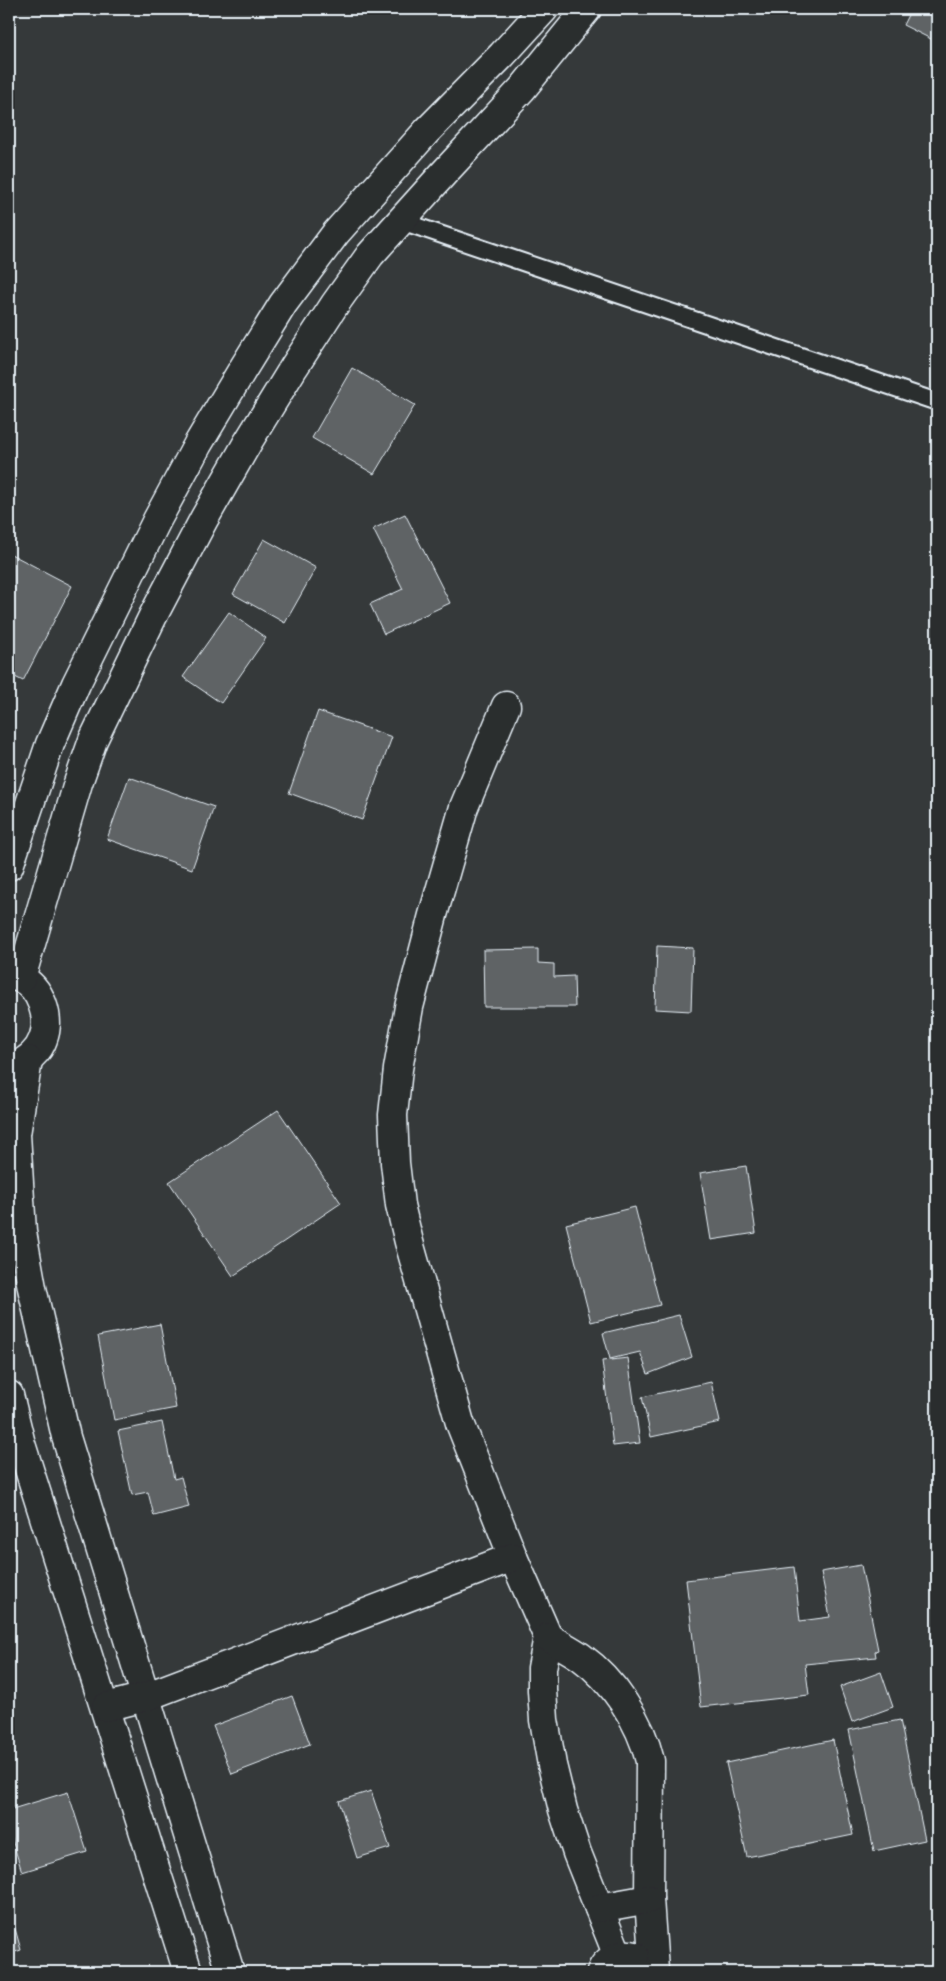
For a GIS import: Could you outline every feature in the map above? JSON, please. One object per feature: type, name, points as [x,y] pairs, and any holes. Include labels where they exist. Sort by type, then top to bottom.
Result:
[{"type":"street","points":[[9,866],[50,744],[76,684],[198,444],[283,304],[336,233],[427,131],[502,55],[544,9]]},
{"type":"street","points":[[230,1972],[66,1437],[32,1288],[22,1232],[16,1134],[18,1065],[35,1053],[43,1039],[46,1026],[42,1001],[34,988],[15,977],[93,740],[153,616],[208,511],[294,367],[365,262],[522,90],[587,9]]},
{"type":"street","points":[[506,706],[464,807],[409,1007],[398,1069],[394,1115],[395,1163],[400,1205],[442,1366],[460,1423],[513,1556],[548,1637],[542,1668],[542,1690],[544,1720],[552,1765],[563,1810],[577,1854],[599,1908],[609,1964],[630,1954],[647,1962],[654,1971]]},
{"type":"street","points":[[9,1396],[21,1444],[188,1972]]},
{"type":"street","points":[[106,1708],[145,1697],[513,1556]]},
{"type":"street","points":[[548,1637],[582,1657],[611,1686],[631,1714],[645,1740],[650,1761],[649,1899],[654,1971]]},
{"type":"street","points":[[599,1908],[649,1899]]},
{"type":"lane","points":[[401,221],[937,402]]},
{"type":"building","points":[[911,9],[937,9],[937,42],[903,25]]},
{"type":"building","points":[[352,368],[415,405],[374,474],[312,438]]},
{"type":"building","points":[[405,514],[450,603],[384,634],[370,604],[403,589],[373,529]]},
{"type":"building","points":[[264,539],[316,568],[285,623],[233,594]]},
{"type":"building","points":[[9,553],[72,586],[23,681],[9,674]]},
{"type":"building","points":[[229,612],[266,638],[221,703],[183,677]]},
{"type":"building","points":[[318,711],[392,737],[362,820],[289,793]]},
{"type":"building","points":[[129,777],[214,807],[192,869],[107,839]]},
{"type":"building","points":[[657,946],[693,948],[691,1011],[655,1009]]},
{"type":"building","points":[[538,949],[538,963],[554,964],[554,977],[574,976],[575,1007],[484,1007],[483,950]]},
{"type":"building","points":[[278,1110],[341,1203],[233,1276],[169,1182]]},
{"type":"building","points":[[746,1166],[756,1233],[711,1240],[700,1173]]},
{"type":"building","points":[[635,1207],[660,1305],[591,1322],[566,1224]]},
{"type":"building","points":[[679,1315],[692,1357],[648,1374],[640,1352],[610,1359],[603,1333]]},
{"type":"building","points":[[160,1324],[176,1408],[114,1420],[98,1336]]},
{"type":"building","points":[[628,1358],[640,1443],[613,1446],[602,1361]]},
{"type":"building","points":[[711,1382],[720,1422],[651,1437],[642,1397]]},
{"type":"building","points":[[162,1422],[174,1479],[181,1477],[189,1507],[154,1516],[148,1492],[132,1495],[118,1431]]},
{"type":"building","points":[[861,1565],[878,1650],[875,1651],[876,1657],[805,1664],[809,1695],[701,1707],[686,1580],[794,1567],[800,1621],[830,1617],[821,1572]]},
{"type":"building","points":[[881,1672],[893,1707],[852,1722],[840,1687]]},
{"type":"building","points":[[292,1696],[310,1744],[232,1774],[213,1726]]},
{"type":"building","points":[[900,1720],[925,1840],[874,1851],[849,1730]]},
{"type":"building","points":[[833,1740],[853,1835],[747,1857],[726,1763]]},
{"type":"building","points":[[371,1791],[390,1848],[357,1858],[339,1801]]},
{"type":"building","points":[[68,1792],[87,1852],[22,1872],[9,1830],[9,1810]]},
{"type":"building","points":[[14,1925],[21,1950],[9,1954],[9,1926]]}]
